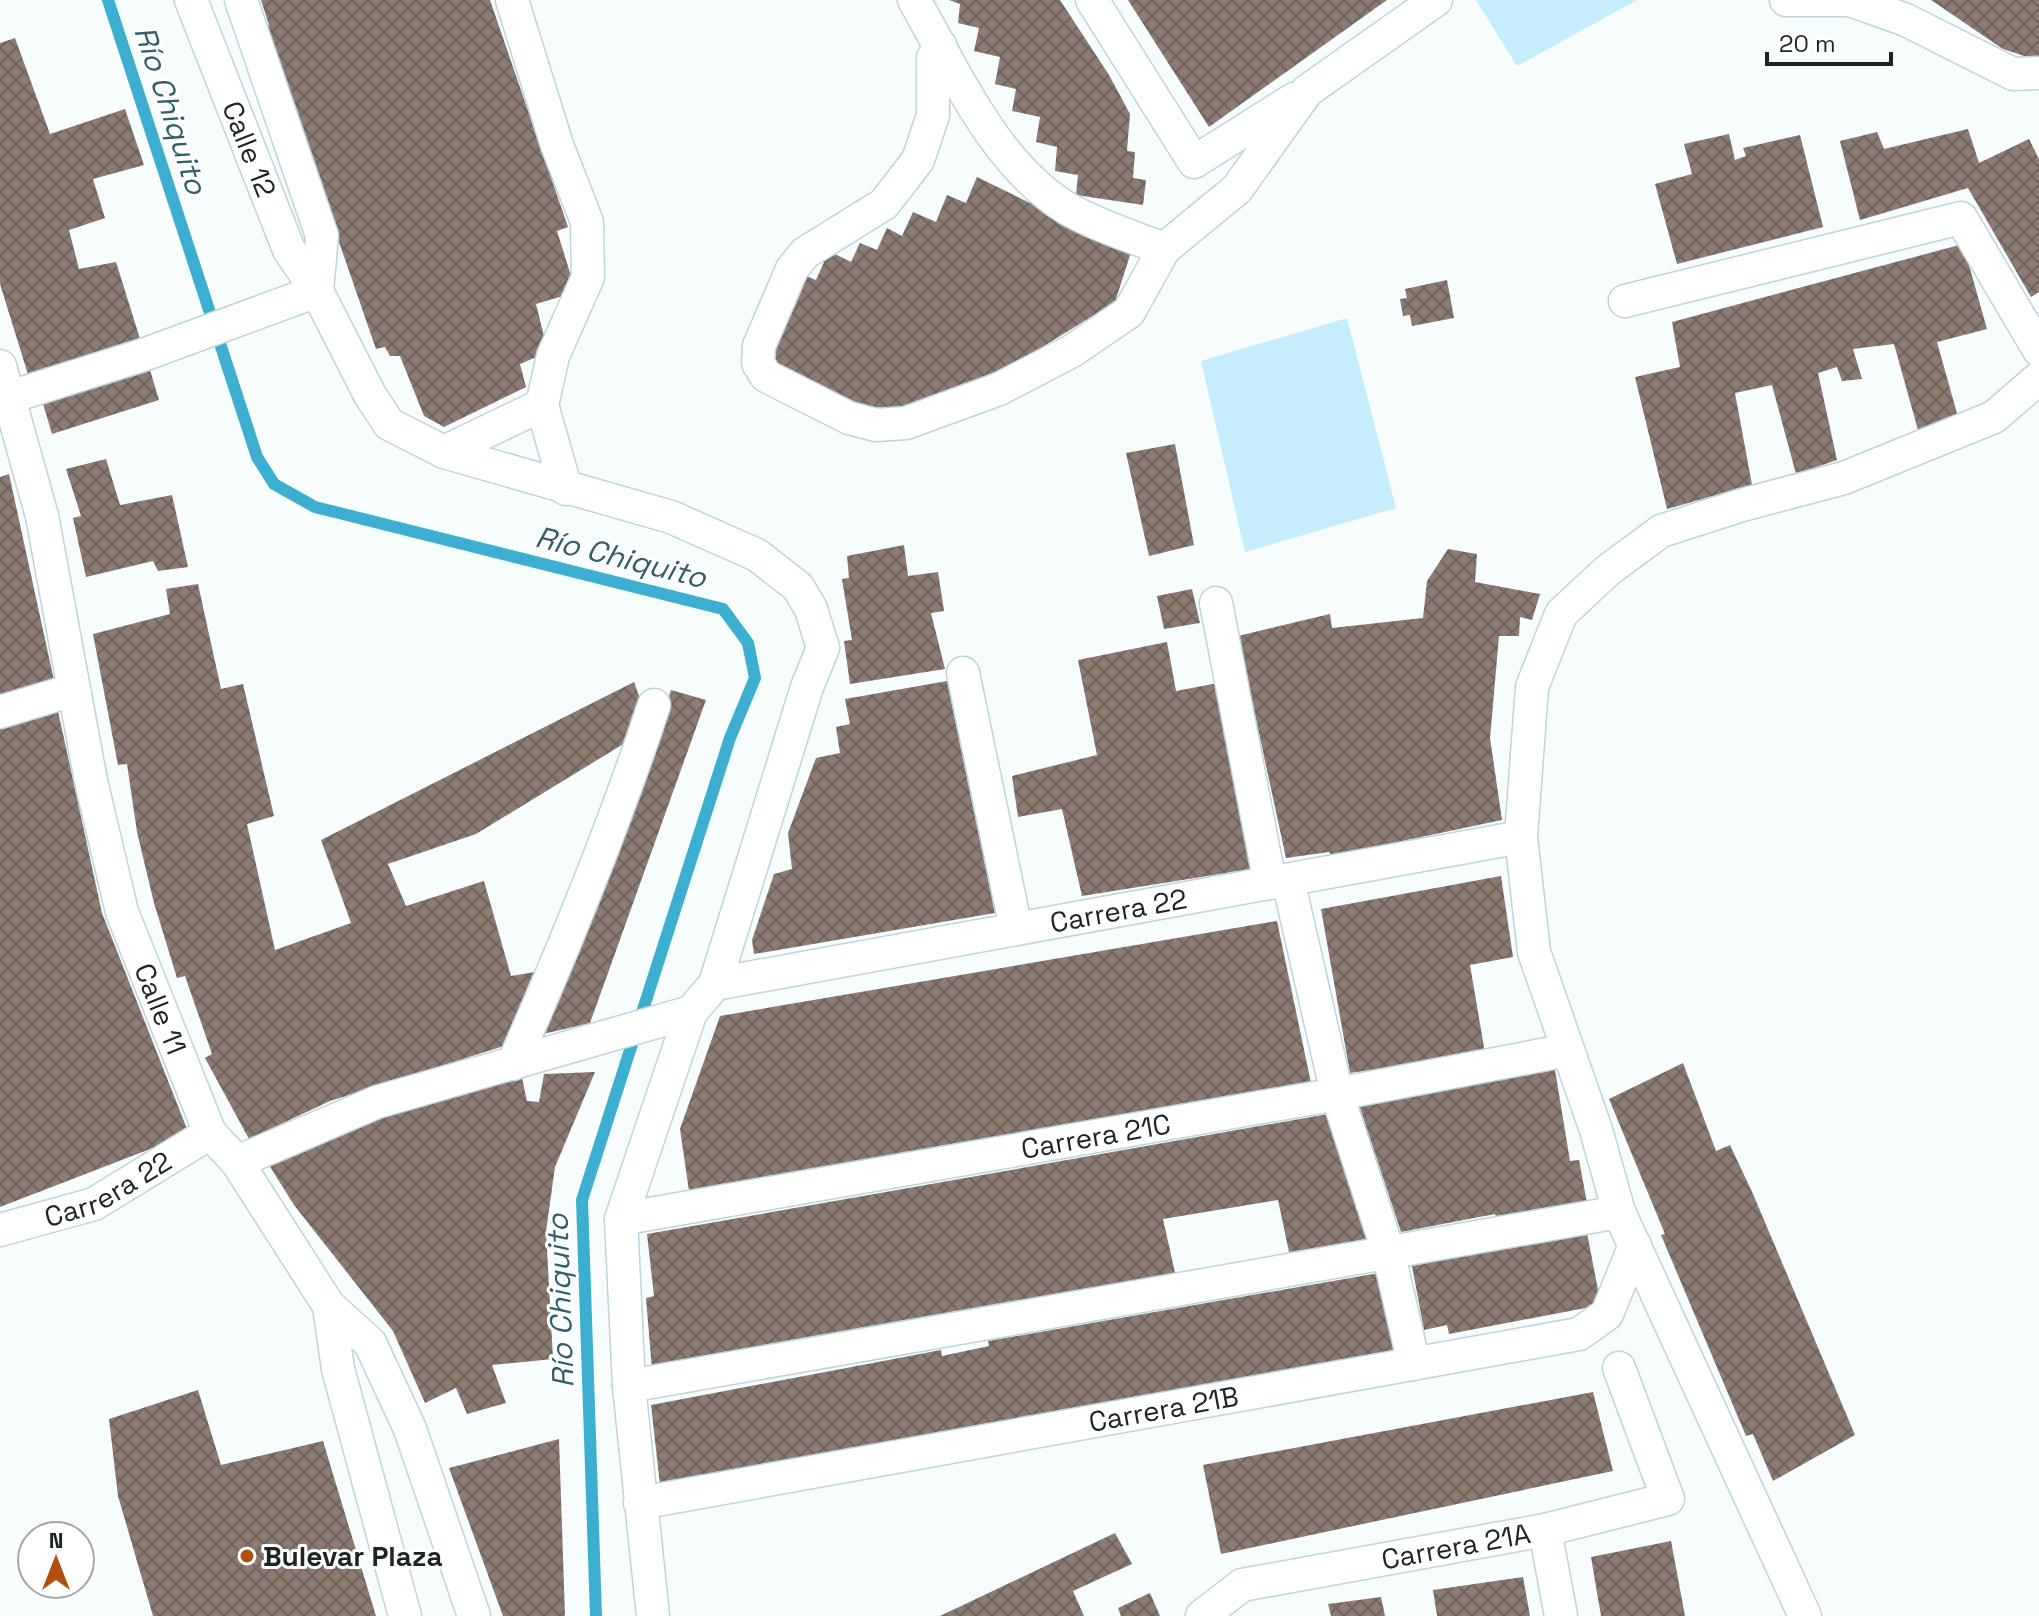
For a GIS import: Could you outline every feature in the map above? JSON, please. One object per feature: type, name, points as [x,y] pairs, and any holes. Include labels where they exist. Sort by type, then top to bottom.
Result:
[{"type":"street","name":"Calle 12","points":[[191,0],[289,250],[317,291],[370,395],[389,424],[444,452],[671,517],[757,555],[798,587],[811,609],[823,648],[807,687],[715,984]]},
{"type":"street","points":[[10,397],[143,355],[317,291],[322,236],[241,0]]},
{"type":"street","points":[[914,0],[999,147],[1037,187],[1069,209],[1164,249]]},
{"type":"street","points":[[1092,0],[1194,162],[1307,91],[1436,0]]},
{"type":"street","points":[[1786,0],[1850,0],[1912,10],[2013,74],[2039,73]]},
{"type":"street","points":[[524,5],[557,145],[587,222],[588,277],[553,356],[542,405],[566,489]]},
{"type":"street","points":[[940,45],[933,58],[933,115],[918,160],[884,204],[805,253],[792,269],[759,346],[758,363],[766,376],[849,418],[876,425],[906,423],[999,389],[1072,351],[1129,312],[1164,249],[1237,189],[1307,91]]},
{"type":"street","points":[[1625,301],[1961,218],[2039,350]]},
{"type":"street","name":"Calle 11","points":[[0,366],[10,397],[12,458],[42,516],[91,781],[122,912],[210,1133],[237,1162],[329,1306],[338,1369],[405,1616]]},
{"type":"street","points":[[1805,1616],[1619,1212],[1596,1130],[1534,952],[1521,837],[1532,687],[1561,614],[1607,571],[1661,531],[1742,505],[1844,478],[1994,417],[2039,378]]},
{"type":"street","points":[[444,452],[542,405]]},
{"type":"street","points":[[1216,603],[1279,882],[1337,1094],[1388,1251],[1414,1364]]},
{"type":"street","points":[[963,673],[1016,929]]},
{"type":"street","points":[[0,712],[73,690]]},
{"type":"street","points":[[513,1064],[564,948],[630,777],[654,705]]},
{"type":"street","name":"Carrera 22","points":[[715,984],[1521,837]]},
{"type":"street","points":[[237,1162],[377,1102],[679,1015],[715,984]]},
{"type":"street","points":[[653,1616],[629,1386],[621,1219],[679,1015]]},
{"type":"street","name":"Carrera 21C","points":[[621,1219],[1337,1094],[1568,1050]]},
{"type":"street","name":"Carrera 22","points":[[0,1230],[94,1204],[210,1133]]},
{"type":"street","points":[[629,1386],[1619,1212]]},
{"type":"street","name":"Carrera 21B","points":[[640,1503],[1579,1334],[1607,1314],[1635,1245]]},
{"type":"street","points":[[329,1306],[370,1343],[410,1429],[474,1616]]},
{"type":"street","name":"Carrera 21A","points":[[1202,1616],[1242,1585],[1545,1530],[1668,1499],[1619,1368]]},
{"type":"street","points":[[1545,1530],[1561,1616]]},
{"type":"shaded area","points":[[1476,0],[1637,0],[1517,66]]},
{"type":"shaded area","points":[[1347,318],[1396,508],[1245,552],[1201,361]]},
{"type":"building","points":[[261,0],[490,0],[568,227],[557,231],[576,292],[536,304],[548,352],[520,364],[526,387],[444,427],[424,416],[400,356],[390,356],[385,347],[376,349],[265,28],[269,25]]},
{"type":"building","points":[[949,0],[1060,0],[1109,75],[1130,114],[1127,151],[1135,152],[1133,178],[1146,180],[1143,205],[1076,195],[1078,175],[1055,171],[1057,147],[1036,142],[1040,117],[1012,111],[1016,89],[995,84],[1000,57],[974,51],[979,28],[958,23],[960,4]]},
{"type":"building","points":[[1128,0],[1387,0],[1209,127]]},
{"type":"building","points":[[1931,0],[2039,0],[2039,61],[2003,49]]},
{"type":"building","points":[[15,38],[50,134],[125,109],[144,165],[93,179],[105,218],[69,230],[79,269],[116,262],[142,345],[30,381],[0,284],[0,43]]},
{"type":"building","points":[[1968,129],[1979,163],[2029,139],[2039,159],[2039,292],[2031,297],[1968,188],[1860,220],[1840,141],[1877,132],[1884,149]]},
{"type":"building","points":[[1729,134],[1735,160],[1746,156],[1743,148],[1800,135],[1823,227],[1677,264],[1655,184],[1692,174],[1684,144]]},
{"type":"building","points":[[977,177],[1030,203],[1033,195],[1133,246],[1115,302],[1010,367],[930,399],[886,411],[845,411],[763,369],[798,273],[816,280],[829,251],[851,262],[860,243],[877,250],[887,228],[902,236],[913,212],[936,222],[947,195],[966,203]]},
{"type":"building","points":[[1963,244],[1987,329],[1937,342],[1958,417],[1918,430],[1894,344],[1853,349],[1862,379],[1842,381],[1837,367],[1818,373],[1837,460],[1796,474],[1772,385],[1735,393],[1752,485],[1667,509],[1635,377],[1680,367],[1672,322]]},
{"type":"building","points":[[1447,280],[1454,318],[1412,326],[1410,315],[1403,316],[1400,299],[1407,298],[1405,289]]},
{"type":"building","points":[[147,360],[159,400],[52,434],[41,397]]},
{"type":"building","points":[[1175,444],[1194,545],[1149,556],[1126,453]]},
{"type":"building","points":[[106,459],[120,505],[172,495],[188,567],[158,571],[153,561],[86,577],[73,518],[81,516],[66,469]]},
{"type":"building","points":[[9,474],[55,685],[0,702],[0,477]]},
{"type":"building","points":[[904,545],[908,576],[938,572],[944,611],[931,613],[945,669],[850,684],[844,641],[852,640],[842,579],[849,578],[847,556]]},
{"type":"building","points":[[1448,549],[1477,554],[1475,582],[1540,594],[1532,620],[1520,617],[1519,636],[1499,636],[1490,738],[1502,820],[1331,856],[1329,852],[1286,858],[1238,636],[1330,614],[1332,628],[1423,618],[1427,581]]},
{"type":"building","points":[[198,584],[221,689],[243,684],[274,816],[247,824],[275,950],[351,923],[321,840],[634,682],[643,707],[625,743],[476,834],[388,864],[406,906],[484,881],[511,976],[535,972],[507,1045],[330,1101],[249,1139],[205,1058],[212,1054],[185,976],[177,978],[137,832],[127,764],[118,765],[93,634],[170,614],[166,589]]},
{"type":"building","points":[[1192,589],[1200,623],[1164,629],[1157,596]]},
{"type":"building","points":[[1167,642],[1176,691],[1218,683],[1251,869],[1082,896],[1062,809],[1018,817],[1012,776],[1097,755],[1078,660]]},
{"type":"building","points":[[947,681],[995,913],[754,954],[752,940],[774,874],[792,869],[788,833],[816,758],[840,753],[836,727],[850,724],[845,699]]},
{"type":"building","points":[[671,690],[706,700],[590,1023],[539,1035],[647,767]]},
{"type":"building","points":[[58,711],[102,913],[189,1134],[0,1207],[0,726]]},
{"type":"building","points":[[1501,876],[1513,957],[1470,965],[1485,1053],[1350,1073],[1321,909]]},
{"type":"building","points":[[1277,921],[1311,1083],[689,1191],[680,1129],[720,1016]]},
{"type":"building","points":[[1683,1063],[1716,1151],[1730,1145],[1753,1194],[1855,1435],[1773,1481],[1753,1434],[1746,1436],[1661,1235],[1665,1234],[1609,1099]]},
{"type":"building","points":[[1554,1064],[1570,1161],[1579,1160],[1587,1203],[1497,1220],[1495,1214],[1401,1232],[1359,1105]]},
{"type":"building","points":[[595,1072],[555,1167],[546,1231],[553,1359],[492,1365],[506,1403],[467,1414],[456,1388],[425,1403],[393,1331],[294,1205],[269,1165],[375,1117],[490,1082],[522,1078],[527,1101],[539,1102],[544,1074]]},
{"type":"building","points":[[1328,1114],[1368,1240],[1289,1252],[1278,1200],[1163,1219],[1176,1277],[652,1370],[646,1298],[654,1296],[647,1234]]},
{"type":"building","points":[[1586,1228],[1601,1305],[1449,1334],[1447,1325],[1424,1330],[1412,1266]]},
{"type":"building","points":[[1379,1273],[1394,1351],[660,1485],[651,1405],[941,1350],[942,1356],[989,1346],[988,1341]]},
{"type":"building","name":"Bulevar Plaza","points":[[198,1390],[221,1465],[323,1441],[376,1616],[153,1616],[118,1496],[109,1419]]},
{"type":"building","points":[[1593,1392],[1613,1471],[1221,1554],[1203,1465]]},
{"type":"building","points":[[559,1439],[565,1616],[503,1616],[449,1468]]},
{"type":"building","points":[[1115,1533],[1132,1564],[1073,1591],[1084,1616],[940,1616]]},
{"type":"building","points":[[1671,1541],[1685,1616],[1601,1616],[1591,1557]]},
{"type":"building","points":[[1523,1577],[1530,1616],[1437,1616],[1433,1590]]},
{"type":"building","points":[[1150,1593],[1160,1616],[1121,1616],[1118,1608]]},
{"type":"building","points":[[1381,1597],[1385,1616],[1331,1616],[1328,1604]]},
{"type":"waterway","name":"Río Chiquito","points":[[108,0],[257,457],[274,484],[315,507],[723,609],[748,643],[755,678],[730,738],[582,1200],[596,1616]]},
{"type":"place","name":"Bulevar Plaza","points":[[247,1556]]}]
